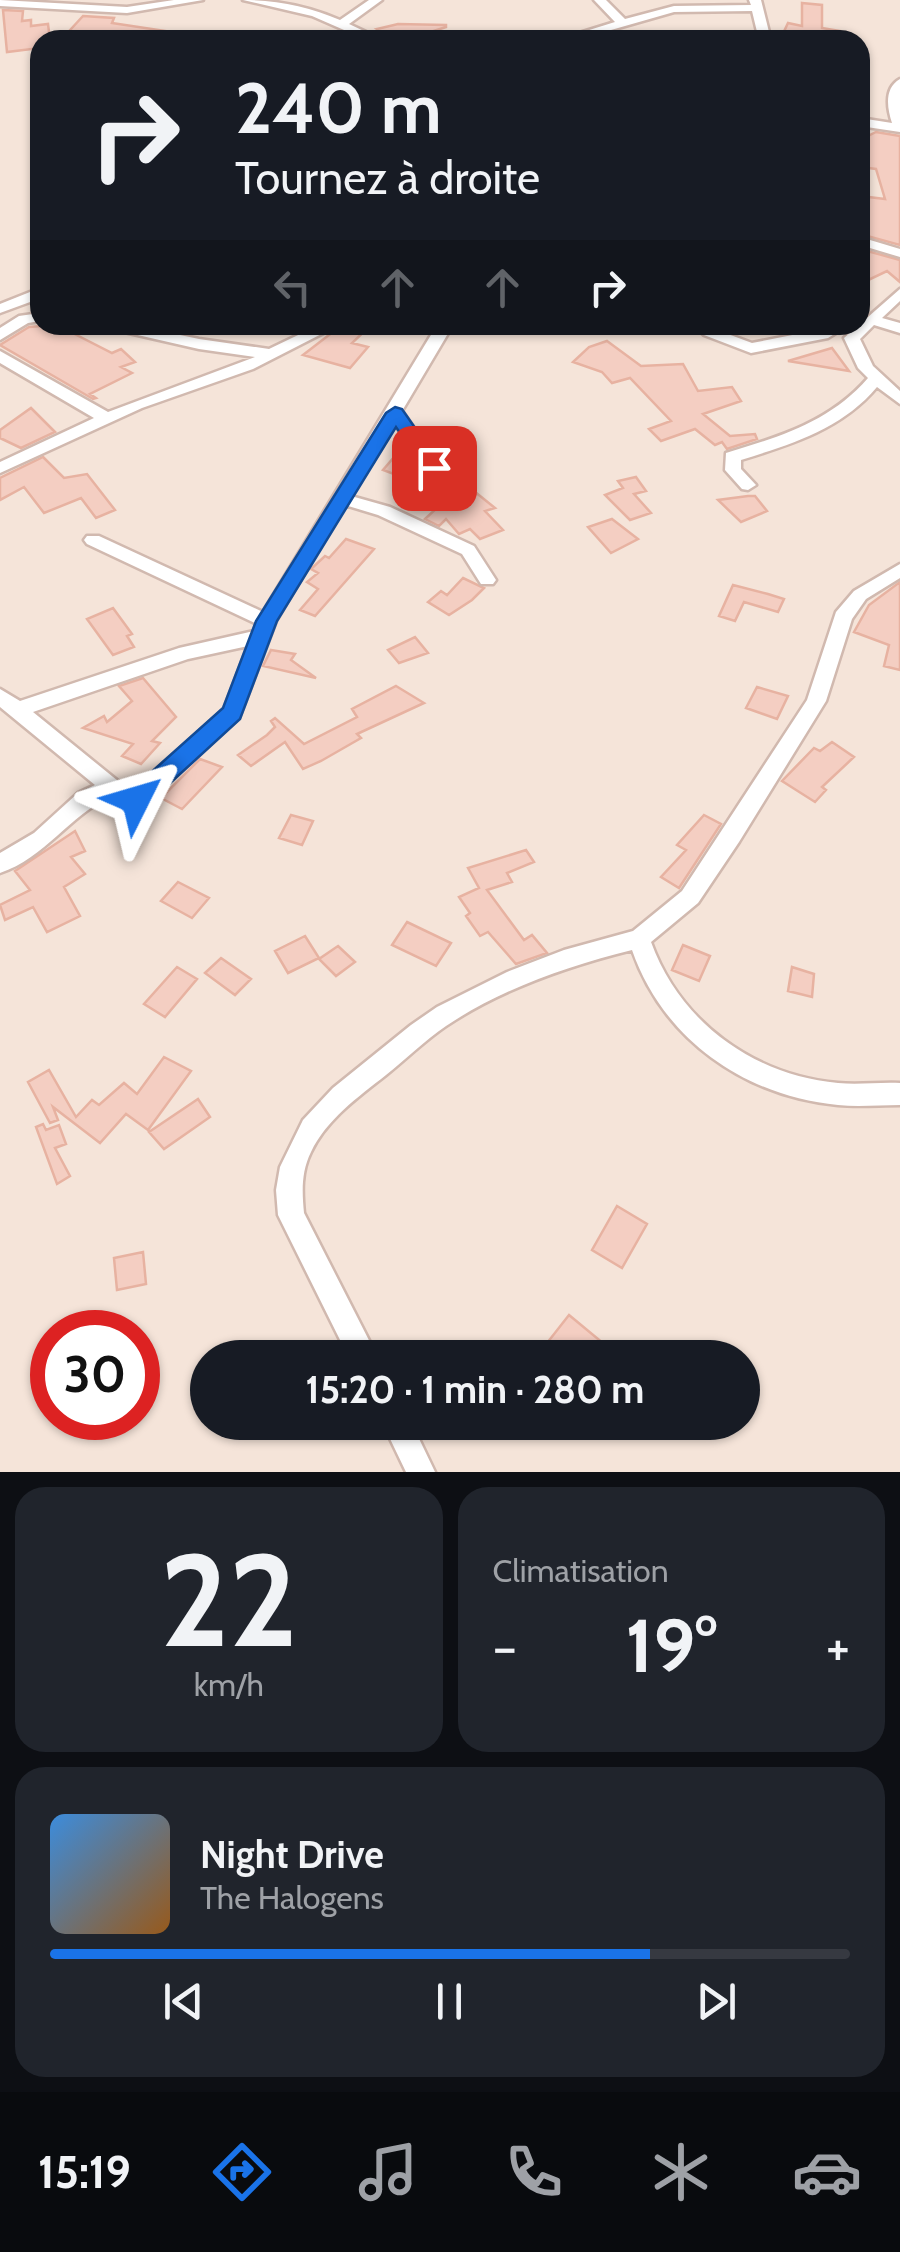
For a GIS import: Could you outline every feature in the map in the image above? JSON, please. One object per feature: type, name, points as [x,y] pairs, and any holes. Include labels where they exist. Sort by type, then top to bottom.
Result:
[{"type":"street","points":[[0,4],[127,10],[196,0]]},
{"type":"street","points":[[249,0],[288,6],[357,30]]},
{"type":"street","points":[[343,23],[376,0]]},
{"type":"street","points":[[600,0],[623,24]]},
{"type":"street","points":[[600,30],[671,5],[757,4],[763,30]]},
{"type":"street","points":[[870,123],[900,127],[892,105],[900,82]]},
{"type":"street","points":[[870,244],[894,251],[900,233]]},
{"type":"street","points":[[871,320],[900,293]]},
{"type":"street","points":[[0,308],[30,296]]},
{"type":"street","points":[[0,335],[30,318]]},
{"type":"street","points":[[871,320],[900,328]]},
{"type":"street","points":[[158,335],[269,354]]},
{"type":"street","points":[[0,468],[107,418],[310,335]]},
{"type":"street","points":[[0,696],[111,787],[136,800],[232,713],[263,629],[439,335]]},
{"type":"street","points":[[717,335],[751,348],[800,335]]},
{"type":"street","points":[[842,335],[852,338],[866,368],[900,399]]},
{"type":"street","points":[[852,338],[855,335]]},
{"type":"street","points":[[0,356],[38,377],[61,397],[107,418]]},
{"type":"street","points":[[748,485],[733,470],[732,456],[797,438],[835,419],[864,396],[876,378]]},
{"type":"street","points":[[395,413],[434,468]]},
{"type":"street","points":[[340,498],[397,516],[468,550],[488,580]]},
{"type":"street","points":[[93,540],[263,629]]},
{"type":"street","points":[[355,1340],[291,1215],[287,1192],[294,1161],[311,1124],[442,1016],[498,987],[585,951],[638,939],[690,898],[816,701],[842,617],[860,594],[900,570]]},
{"type":"street","points":[[16,710],[263,629]]},
{"type":"street","points":[[0,864],[42,839],[85,798],[111,787]]},
{"type":"street","points":[[638,939],[660,990],[689,1025],[716,1048],[765,1072],[830,1093],[900,1094]]},
{"type":"street","points":[[405,1440],[421,1472]]},
{"type":"shaded area","points":[[0,0],[900,0],[900,1472],[0,1472]]},
{"type":"building","points":[[802,3],[822,5],[822,28],[834,30],[785,30],[788,23],[802,26]]},
{"type":"building","points":[[3,10],[23,11],[22,21],[31,20],[31,26],[48,24],[49,30],[30,30],[30,49],[7,52]]},
{"type":"building","points":[[83,16],[114,18],[112,23],[159,30],[70,30]]},
{"type":"building","points":[[398,24],[446,25],[437,30],[377,29]]},
{"type":"building","points":[[876,132],[900,136],[900,245],[870,237],[870,197],[885,199],[876,169],[870,168],[870,135]]},
{"type":"building","points":[[870,252],[900,260],[900,282],[887,271],[870,279]]},
{"type":"building","points":[[29,327],[30,335],[77,335],[112,353],[121,349],[135,362],[121,367],[132,373],[90,394],[96,398],[93,399],[0,345]]},
{"type":"building","points":[[329,335],[360,335],[352,343],[368,347],[350,368],[303,355]]},
{"type":"building","points":[[607,341],[641,366],[683,364],[698,391],[732,387],[741,401],[703,414],[730,436],[755,434],[757,439],[727,449],[722,442],[715,445],[695,429],[661,441],[649,429],[671,421],[630,378],[612,383],[602,372],[573,362],[589,347]]},
{"type":"building","points":[[832,348],[849,371],[788,361]]},
{"type":"building","points":[[31,408],[55,432],[21,448],[0,438],[0,430]]},
{"type":"building","points":[[395,456],[421,469],[410,480],[383,470]]},
{"type":"building","points":[[43,457],[64,478],[87,474],[115,510],[96,518],[81,498],[44,513],[24,487],[0,500],[0,478]]},
{"type":"building","points":[[636,477],[646,491],[634,494],[651,513],[630,520],[605,495],[623,488],[618,481]]},
{"type":"building","points":[[464,483],[495,508],[485,511],[503,530],[480,539],[470,529],[459,534],[446,519],[439,526],[425,519]]},
{"type":"building","points":[[755,496],[767,511],[741,522],[718,500]]},
{"type":"building","points":[[612,519],[638,539],[611,553],[588,527]]},
{"type":"building","points":[[346,539],[374,549],[315,616],[300,610],[318,589],[307,582],[318,573],[311,569],[325,556],[329,558]]},
{"type":"building","points":[[463,578],[484,588],[449,615],[428,602],[441,591],[447,595]]},
{"type":"building","points":[[900,582],[900,670],[884,666],[889,645],[854,632],[869,605]]},
{"type":"building","points":[[733,585],[784,599],[778,612],[744,602],[735,621],[719,616]]},
{"type":"building","points":[[113,608],[132,634],[127,636],[134,647],[113,655],[87,619]]},
{"type":"building","points":[[415,637],[428,653],[399,663],[388,650]]},
{"type":"building","points":[[271,650],[295,654],[291,660],[316,678],[263,666]]},
{"type":"building","points":[[143,678],[176,717],[152,741],[160,743],[141,764],[122,756],[133,744],[83,728],[104,716],[107,722],[132,701],[119,686]]},
{"type":"building","points":[[396,686],[424,703],[357,734],[361,738],[303,769],[285,742],[251,766],[238,755],[275,727],[271,721],[275,718],[304,744],[357,717],[352,709]]},
{"type":"building","points":[[757,687],[788,696],[777,719],[746,708]]},
{"type":"building","points":[[832,742],[854,757],[822,787],[826,790],[815,802],[782,781],[814,748],[820,751]]},
{"type":"building","points":[[200,759],[222,767],[182,809],[161,798]]},
{"type":"building","points":[[291,815],[313,821],[302,845],[279,838]]},
{"type":"building","points":[[704,815],[721,824],[679,888],[661,877],[686,850],[677,845]]},
{"type":"building","points":[[75,831],[85,851],[71,857],[85,874],[64,887],[80,916],[47,932],[33,907],[5,920],[0,905],[30,890],[15,871]]},
{"type":"building","points":[[526,850],[534,862],[507,873],[512,882],[487,890],[524,940],[532,935],[547,953],[516,964],[488,932],[480,936],[459,897],[479,888],[468,868]]},
{"type":"building","points":[[178,882],[209,898],[192,918],[161,901]]},
{"type":"building","points":[[407,922],[451,943],[436,966],[392,945]]},
{"type":"building","points":[[305,936],[319,958],[288,973],[275,951]]},
{"type":"building","points":[[683,945],[710,956],[699,981],[672,970]]},
{"type":"building","points":[[338,946],[355,962],[336,976],[319,959]]},
{"type":"building","points":[[221,958],[251,979],[235,995],[205,973]]},
{"type":"building","points":[[177,967],[197,979],[165,1017],[144,1004]]},
{"type":"building","points":[[792,967],[814,974],[812,997],[788,991]]},
{"type":"building","points":[[164,1057],[191,1071],[148,1130],[126,1114],[100,1143],[53,1107],[58,1120],[50,1123],[28,1082],[49,1070],[76,1117],[92,1100],[99,1105],[124,1083],[137,1094]]},
{"type":"building","points":[[198,1099],[210,1117],[164,1149],[149,1132]]},
{"type":"building","points":[[43,1124],[46,1130],[59,1125],[66,1144],[55,1148],[70,1176],[57,1184],[36,1127]]},
{"type":"building","points":[[617,1206],[647,1224],[622,1268],[592,1250]]},
{"type":"building","points":[[143,1252],[146,1284],[117,1290],[114,1258]]},
{"type":"building","points":[[569,1315],[599,1340],[549,1340]]},
{"type":"route","points":[[136,800],[232,713],[267,621],[395,413],[434,468]]}]
